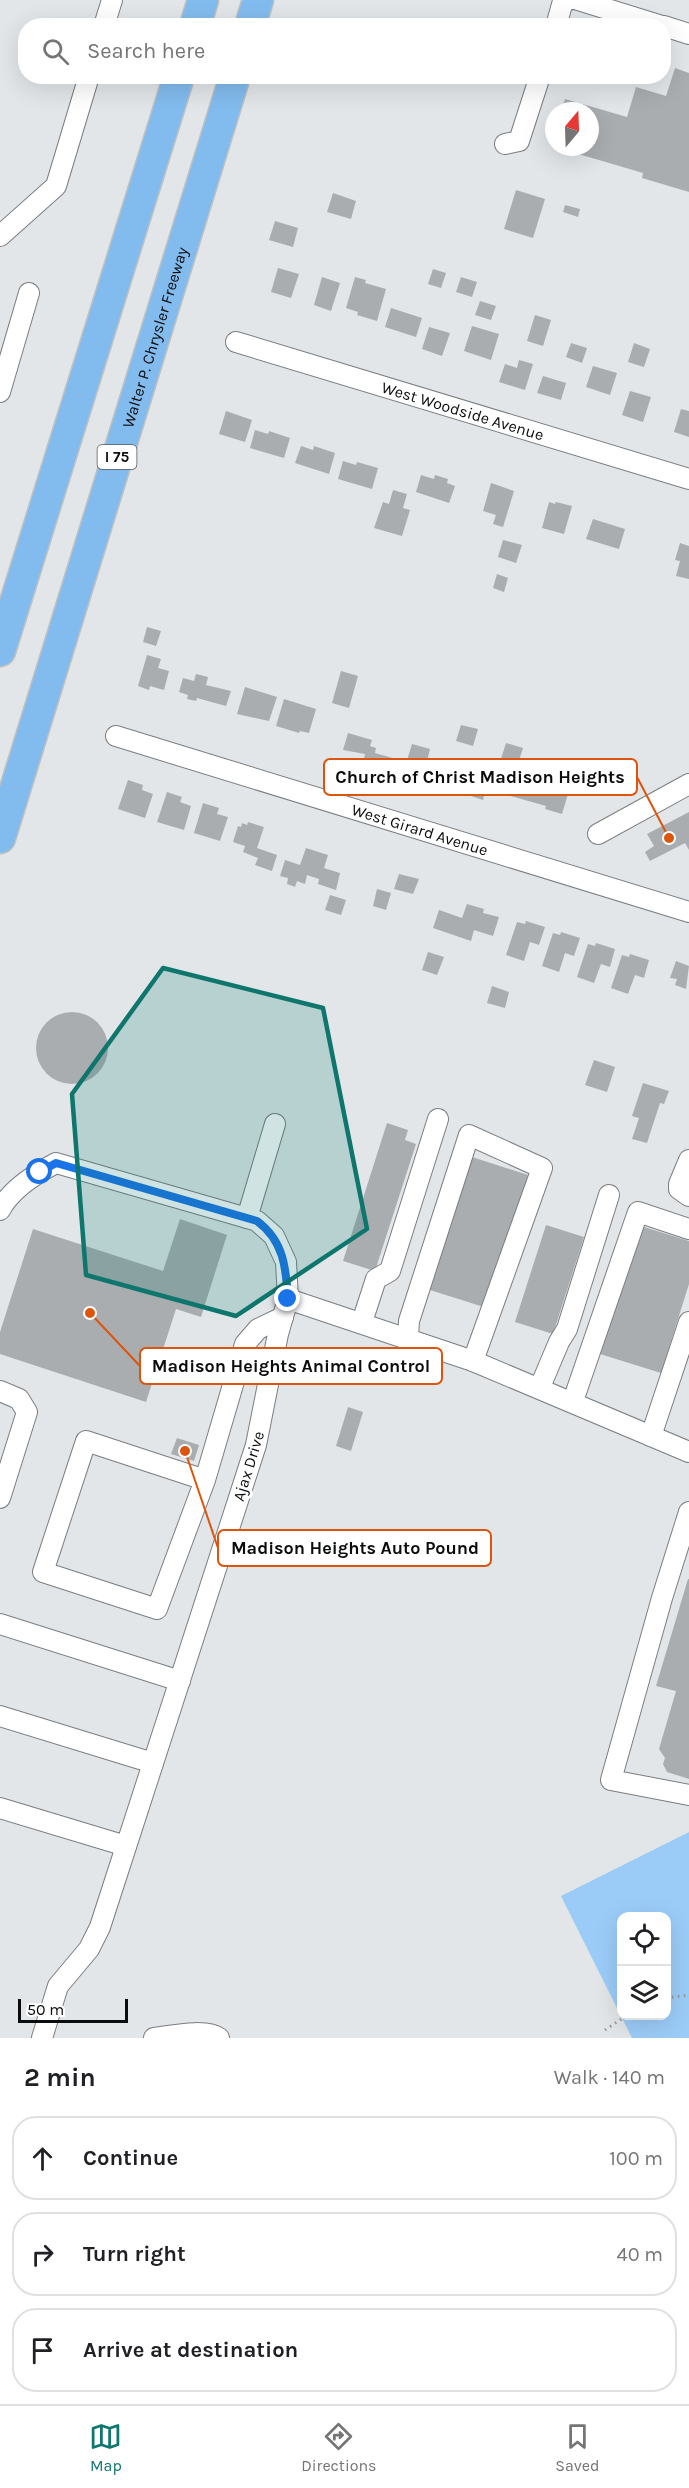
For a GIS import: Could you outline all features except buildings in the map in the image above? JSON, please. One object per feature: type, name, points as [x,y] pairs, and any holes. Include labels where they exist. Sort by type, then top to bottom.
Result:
[{"type":"highway","points":[[197,18],[203,0]]},
{"type":"highway","points":[[252,18],[258,0]]},
{"type":"highway","points":[[0,651],[177,84]]},
{"type":"highway","name":"Walter P. Chrysler Freeway","points":[[0,838],[233,84]]},
{"type":"street","points":[[106,18],[112,0]]},
{"type":"street","points":[[558,18],[563,1],[569,0]]},
{"type":"street","points":[[578,0],[628,18]]},
{"type":"street","points":[[671,28],[689,34]]},
{"type":"street","points":[[0,236],[56,186],[87,84]]},
{"type":"street","points":[[505,144],[519,141],[537,84]]},
{"type":"street","points":[[0,392],[29,293]]},
{"type":"street","name":"West Woodside Avenue","points":[[236,342],[689,479]]},
{"type":"street","name":"West Girard Avenue","points":[[116,736],[689,912]]},
{"type":"street","points":[[598,834],[689,784]]},
{"type":"street","points":[[362,1322],[376,1280],[390,1271],[438,1119]]},
{"type":"street","points":[[247,1218],[275,1124]]},
{"type":"street","points":[[408,1338],[409,1321],[469,1135],[542,1168],[473,1361]]},
{"type":"street","points":[[689,1160],[679,1184],[679,1189],[689,1196]]},
{"type":"street","name":"Ajax Drive","points":[[0,1209],[5,1200],[21,1186],[56,1163],[257,1221],[274,1236],[286,1262],[286,1308],[256,1445],[95,1940],[58,1986],[43,2033]]},
{"type":"street","points":[[540,1387],[567,1329],[609,1195]]},
{"type":"street","points":[[573,1401],[638,1212],[689,1229]]},
{"type":"street","points":[[205,1480],[86,1441],[42,1572],[157,1609],[205,1480],[245,1344],[258,1329],[286,1308],[362,1322],[473,1361],[540,1387],[689,1452]]},
{"type":"street","points":[[651,1436],[689,1322]]},
{"type":"street","points":[[0,1390],[20,1399],[27,1412],[0,1498]]},
{"type":"street","points":[[689,1512],[611,1780],[689,1795]]},
{"type":"street","points":[[0,1624],[180,1681]]},
{"type":"street","points":[[0,1716],[153,1763]]},
{"type":"street","points":[[0,1808],[126,1846]]},
{"type":"street","points":[[154,2038],[191,2033],[216,2035],[219,2038]]},
{"type":"path","points":[[671,1997],[689,1995]]},
{"type":"path","points":[[605,2030],[620,2020]]},
{"type":"highlighted area","points":[[163,968],[323,1008],[367,1229],[236,1316],[86,1275],[72,1094]]},
{"type":"shaded area","points":[[689,1832],[689,2038],[632,2038],[623,2020],[671,2020],[671,1912],[617,1912],[617,2008],[561,1896]]},
{"type":"place","name":"Church of Christ Madison Heights","points":[[669,838]]},
{"type":"place","name":"Madison Heights Animal Control","points":[[90,1313]]},
{"type":"place","name":"Madison Heights Auto Pound","points":[[185,1451]]},
{"type":"route","points":[[40,1172],[56,1163],[257,1221],[274,1236],[286,1262],[288,1299]]}]
